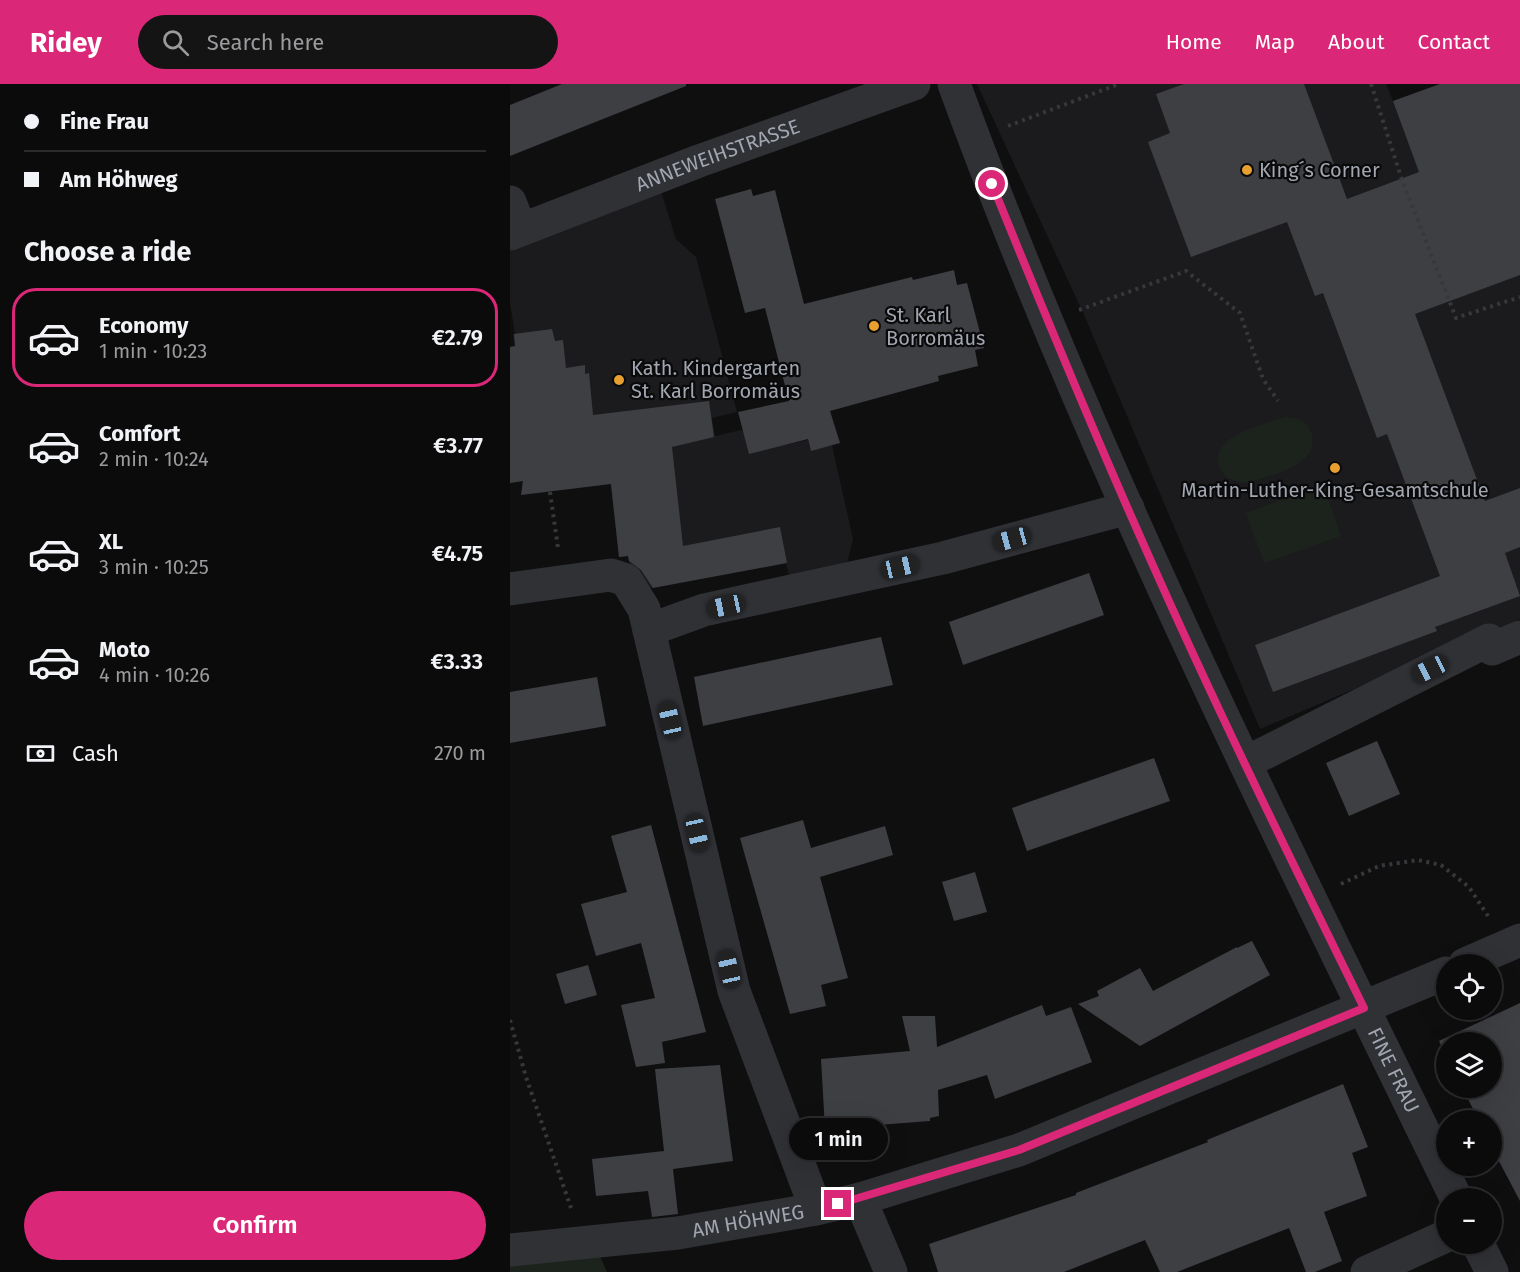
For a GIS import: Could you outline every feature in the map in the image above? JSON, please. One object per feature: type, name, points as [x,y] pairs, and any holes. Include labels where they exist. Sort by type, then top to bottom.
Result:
[{"type":"street","name":"ANNEWEIHSTRASSE","points":[[514,222],[699,161],[914,84]]},
{"type":"street","name":"FINE FRAU","points":[[954,84],[1047,321],[1128,508],[1245,764],[1451,1188]]},
{"type":"street","points":[[649,630],[704,610],[943,558],[1128,508]]},
{"type":"street","points":[[510,589],[611,575],[626,580],[644,609],[734,991],[816,1209]]},
{"type":"street","points":[[1245,764],[1489,640],[1492,649],[1520,637]]},
{"type":"street","points":[[1488,954],[1520,940]]},
{"type":"street","name":"AM HÖHWEG","points":[[510,1250],[678,1233],[860,1199],[1019,1150],[1436,977]]},
{"type":"street","points":[[860,1199],[891,1272]]},
{"type":"street","points":[[1367,1272],[1436,1241]]},
{"type":"street","points":[[1483,1254],[1492,1272]]},
{"type":"path","points":[[974,139],[1119,84]]},
{"type":"path","points":[[1371,84],[1402,180],[1455,318],[1520,297]]},
{"type":"path","points":[[1047,321],[1186,271],[1240,313],[1263,378],[1278,401]]},
{"type":"path","points":[[550,492],[563,582]]},
{"type":"path","points":[[1339,884],[1379,866],[1418,860],[1441,865],[1468,887],[1491,922]]},
{"type":"path","points":[[510,1020],[526,1077],[583,1242]]},
{"type":"shaded area","name":"Martin-Luther-King-Gesamtschule","points":[[977,84],[1386,84],[1393,101],[1440,84],[1520,84],[1520,619],[1260,729],[1085,317]]},
{"type":"shaded area","name":"Kath. Kindergarten St. Karl Borromäus","points":[[661,191],[676,239],[696,257],[737,412],[712,418],[715,436],[741,430],[778,446],[808,440],[811,450],[832,445],[853,539],[846,568],[790,579],[786,563],[634,591],[628,556],[619,557],[609,471],[523,492],[522,481],[510,483],[510,347],[515,346],[513,334],[515,334],[510,303],[510,249]]},
{"type":"shaded area","points":[[1285,417],[1301,420],[1311,432],[1313,444],[1302,461],[1279,473],[1246,483],[1223,474],[1219,466],[1218,455],[1230,439]]},
{"type":"shaded area","points":[[1323,485],[1341,536],[1264,563],[1246,513]]},
{"type":"shaded area","points":[[594,1243],[607,1272],[510,1272],[510,1250]]},
{"type":"building","points":[[562,84],[686,84],[686,86],[510,156],[510,105]]},
{"type":"building","points":[[1184,84],[1304,84],[1347,199],[1419,172],[1393,101],[1440,84],[1520,84],[1520,275],[1415,314],[1485,501],[1520,488],[1520,547],[1505,553],[1520,596],[1435,627],[1437,631],[1273,692],[1255,645],[1440,576],[1387,434],[1377,438],[1323,293],[1315,296],[1287,222],[1191,257],[1148,142],[1170,133],[1156,94]]},
{"type":"building","name":"St. Karl Borromäus","points":[[751,189],[753,196],[775,190],[804,304],[912,277],[913,280],[954,270],[957,285],[967,283],[984,348],[975,350],[978,366],[938,376],[939,381],[830,411],[840,443],[811,451],[808,439],[749,454],[738,412],[789,401],[765,308],[745,313],[715,199]]},
{"type":"building","points":[[552,329],[555,341],[563,340],[566,368],[585,365],[585,374],[589,373],[593,415],[709,401],[714,437],[672,447],[683,546],[780,527],[787,563],[653,588],[641,570],[629,561],[628,556],[619,557],[611,484],[521,495],[523,481],[510,483],[510,347],[515,346],[514,334]]},
{"type":"building","points":[[1089,573],[1104,615],[963,665],[949,622]]},
{"type":"building","points":[[881,637],[893,685],[703,726],[694,677]]},
{"type":"building","points":[[597,677],[606,726],[510,743],[510,692]]},
{"type":"building","points":[[1377,741],[1400,794],[1349,816],[1326,763]]},
{"type":"building","points":[[1154,758],[1170,801],[1027,851],[1012,808]]},
{"type":"building","points":[[803,820],[811,848],[885,826],[893,855],[820,877],[848,978],[821,985],[826,1006],[790,1014],[740,838]]},
{"type":"building","points":[[651,825],[706,1032],[662,1042],[665,1063],[636,1067],[621,1005],[655,998],[641,943],[596,956],[581,904],[627,892],[611,836]]},
{"type":"building","points":[[975,872],[987,912],[954,921],[942,882]]},
{"type":"building","points":[[1252,941],[1270,975],[1140,1046],[1078,1004],[1099,996],[1097,991],[1140,968],[1153,991]]},
{"type":"building","points":[[588,965],[597,995],[565,1004],[556,974]]},
{"type":"building","points":[[1520,1003],[1520,1201],[1502,1167],[1502,1110],[1474,1110],[1467,1098],[1502,1098],[1502,1032],[1458,1032],[1484,1020],[1502,1020],[1502,1011]]},
{"type":"building","points":[[1042,1005],[1046,1016],[1071,1007],[1092,1062],[995,1099],[987,1075],[938,1090],[939,1116],[930,1118],[930,1121],[825,1129],[821,1059],[910,1051],[902,1016],[935,1016],[937,1047]]},
{"type":"building","points":[[720,1065],[733,1161],[673,1169],[678,1214],[652,1217],[648,1191],[596,1196],[592,1159],[664,1151],[655,1069]]},
{"type":"building","points":[[1343,1084],[1368,1147],[1352,1153],[1367,1196],[1324,1212],[1342,1261],[1315,1272],[1306,1272],[1289,1228],[1177,1272],[1160,1272],[1145,1240],[1064,1272],[938,1272],[929,1244],[1076,1195],[1076,1193],[1208,1142],[1207,1140]]},
{"type":"place","name":"King´s Corner","points":[[1247,170]]},
{"type":"place","name":"St. Karl Borromäus","points":[[874,326]]},
{"type":"place","name":"Kath. Kindergarten St. Karl Borromäus","points":[[619,380]]},
{"type":"place","name":"Martin-Luther-King-Gesamtschule","points":[[1335,468]]},
{"type":"route","points":[[838,1204],[1019,1150],[1364,1008],[1245,764],[1152,562],[1047,321],[992,184]]}]
